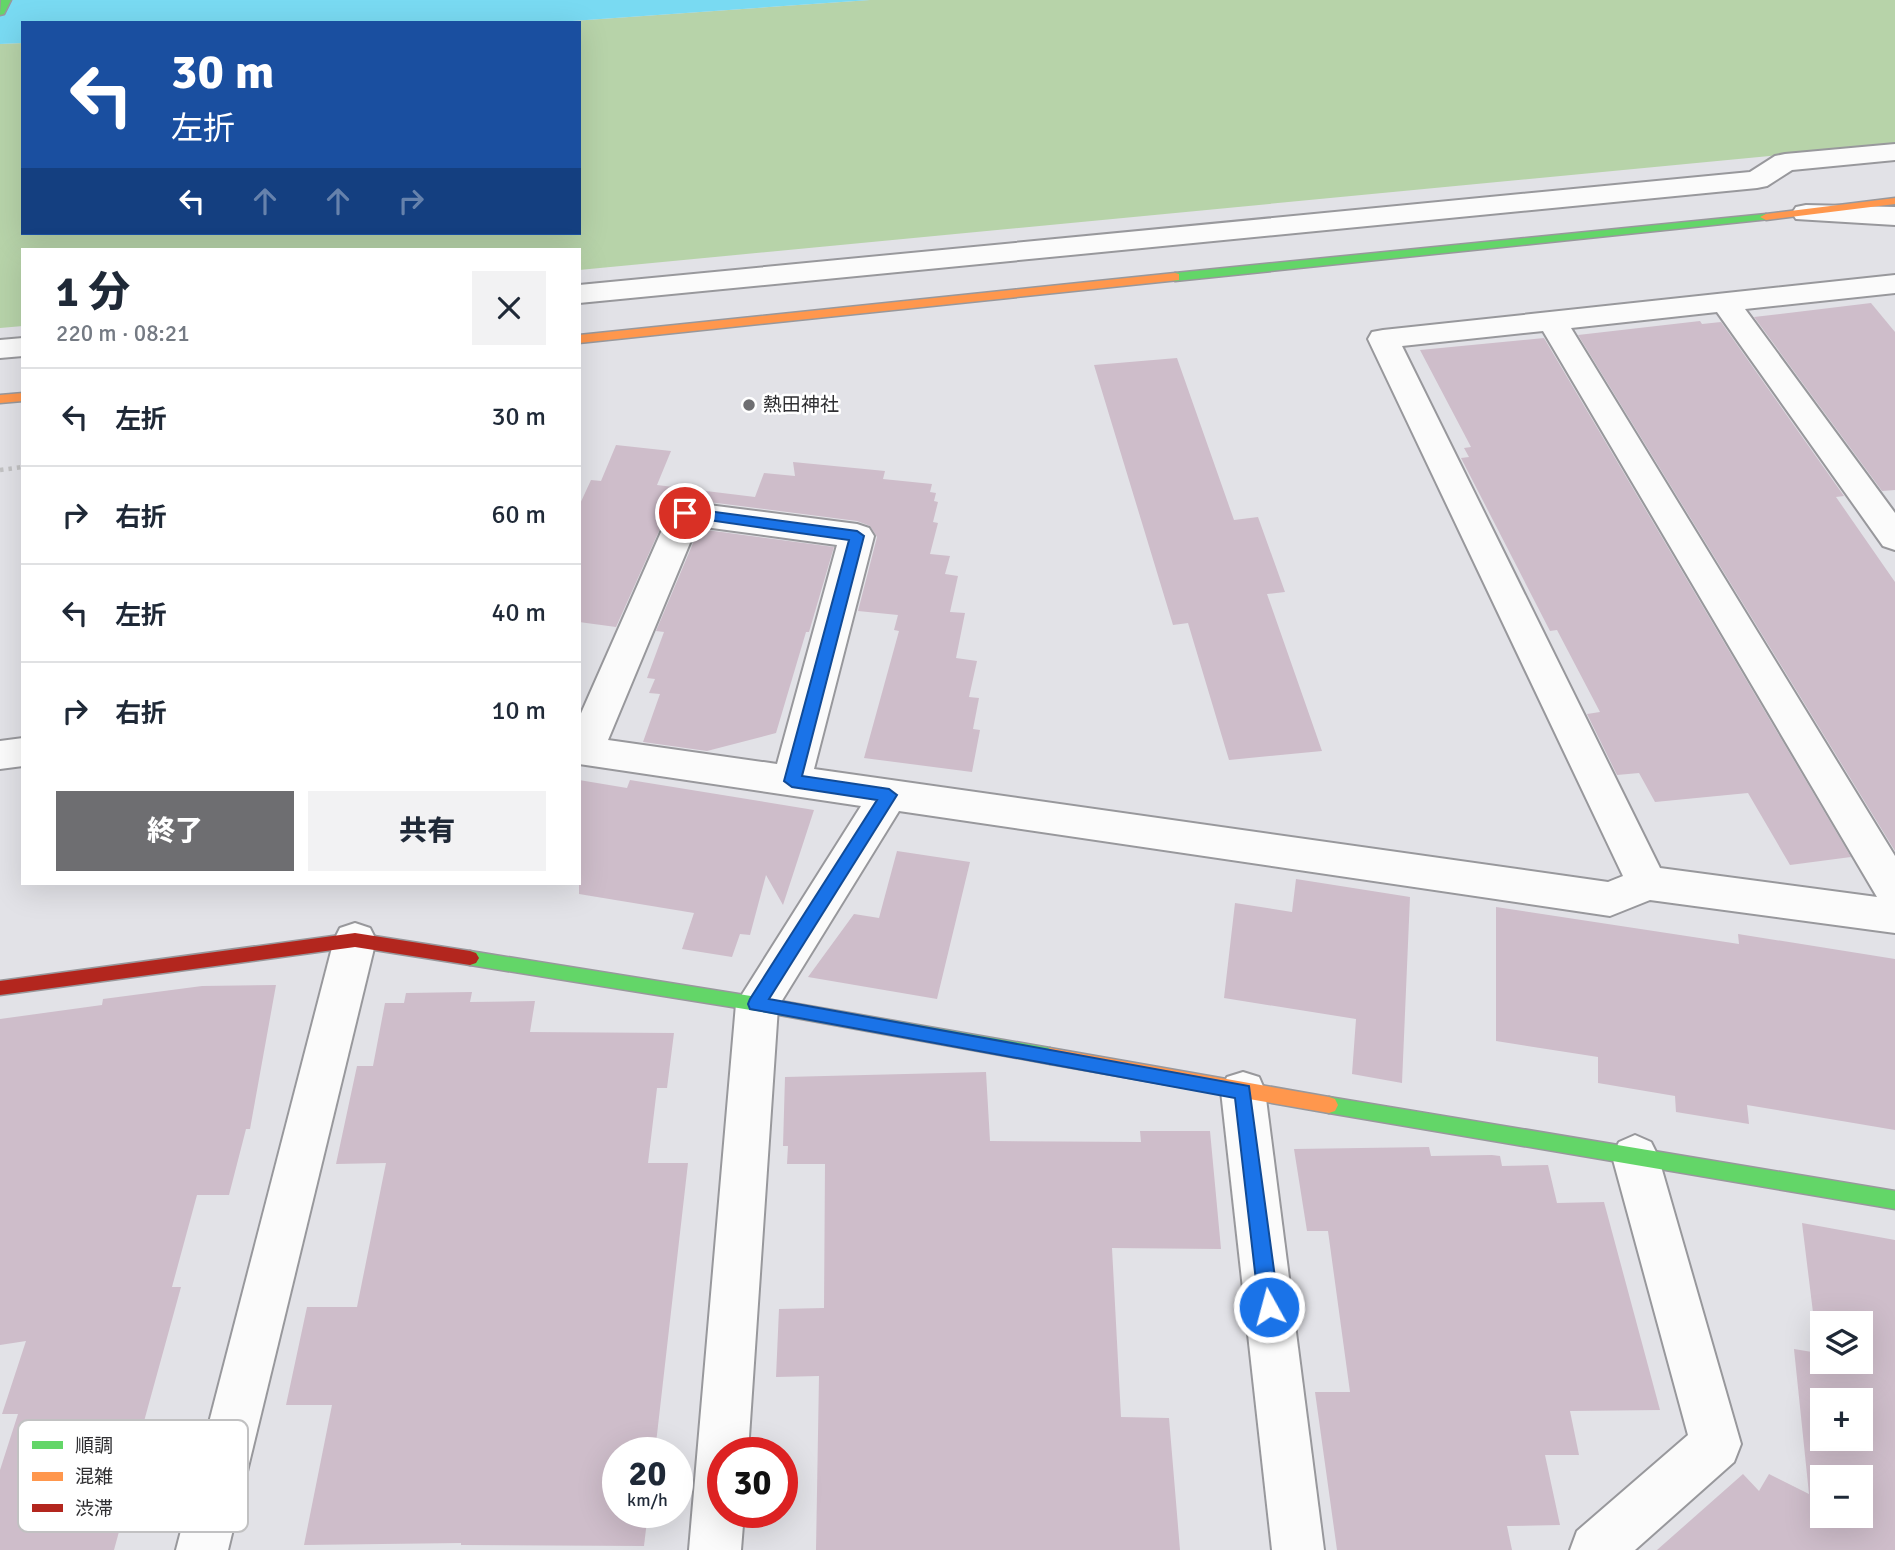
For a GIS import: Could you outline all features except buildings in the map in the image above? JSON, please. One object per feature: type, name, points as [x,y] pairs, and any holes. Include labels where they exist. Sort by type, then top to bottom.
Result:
[{"type":"main road","points":[[0,12],[6,0]]},
{"type":"main road","points":[[581,339],[1806,213],[1895,201]]},
{"type":"main road","points":[[0,399],[21,397]]},
{"type":"main road","points":[[0,988],[355,940],[757,1004],[1243,1091],[1895,1200]]},
{"type":"street","points":[[581,293],[1757,180],[1785,162],[1895,152]]},
{"type":"street","points":[[1806,213],[1895,216]]},
{"type":"street","points":[[1647,883],[1383,339],[1895,284]]},
{"type":"street","points":[[1726,304],[1895,538]]},
{"type":"street","points":[[1552,321],[1895,891]]},
{"type":"street","points":[[0,349],[21,347]]},
{"type":"street","points":[[792,781],[857,536],[685,513],[582,751],[1610,899],[1647,883],[1895,916]]},
{"type":"street","points":[[0,755],[21,752]]},
{"type":"street","points":[[715,1550],[757,1004],[889,795]]},
{"type":"street","points":[[235,1420],[355,940]]},
{"type":"street","points":[[1243,1091],[1298,1550]]},
{"type":"street","points":[[1596,1550],[1716,1444],[1635,1156]]},
{"type":"street","points":[[202,1550],[207,1532]]},
{"type":"path","points":[[0,470],[21,467]]},
{"type":"green space","points":[[870,0],[1895,0],[1895,144],[581,270],[581,248],[21,248],[21,326],[0,328],[0,44],[21,43],[21,235],[581,235],[581,21],[572,21]]},
{"type":"water","points":[[0,0],[870,0],[572,21],[21,21],[21,43],[0,44]]},
{"type":"traffic: fast","points":[[0,12],[6,0]]},
{"type":"traffic: fast","points":[[1175,277],[1766,217]]},
{"type":"traffic: fast","points":[[470,958],[757,1004],[1050,1056]]},
{"type":"traffic: fast","points":[[1329,1105],[1895,1200]]},
{"type":"traffic: slow","points":[[1766,217],[1895,201]]},
{"type":"traffic: slow","points":[[581,339],[1175,277]]},
{"type":"traffic: slow","points":[[0,399],[21,397]]},
{"type":"traffic: slow","points":[[1050,1056],[1329,1105]]},
{"type":"traffic: jam","points":[[0,988],[355,940],[470,958]]},
{"type":"place","name":"熱田神社","points":[[749,405]]},
{"type":"route","points":[[685,513],[857,536],[792,781],[889,795],[757,1004],[1243,1091],[1269,1307]]}]
